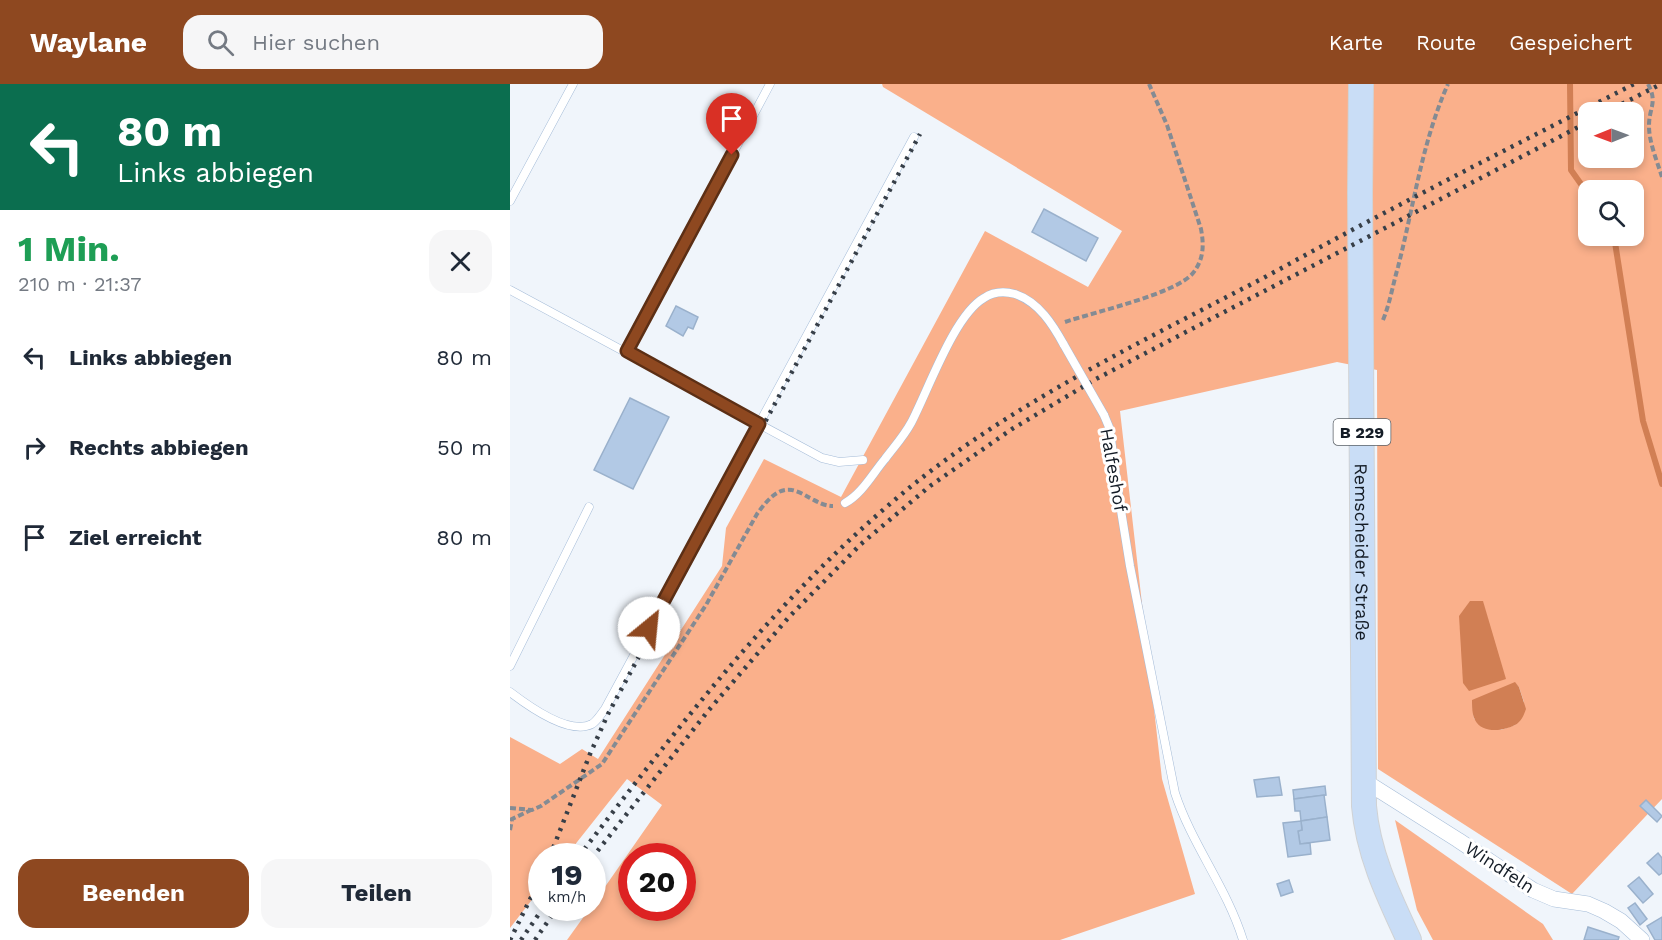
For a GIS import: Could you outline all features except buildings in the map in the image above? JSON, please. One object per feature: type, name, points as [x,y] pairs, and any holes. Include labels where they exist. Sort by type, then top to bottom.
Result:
[{"type":"main road","name":"Remscheider Straße","points":[[1361,84],[1359,193],[1364,806],[1368,837],[1384,883],[1409,940]]},
{"type":"street","name":"Windfeln","points":[[1363,780],[1533,890],[1554,898],[1588,904],[1604,911],[1621,921],[1642,940]]},
{"type":"lane","points":[[510,201],[573,84]]},
{"type":"lane","points":[[627,351],[770,84]]},
{"type":"lane","points":[[510,692],[549,717],[572,726],[579,727],[594,723],[605,709],[914,137]]},
{"type":"lane","points":[[510,290],[828,460],[840,462],[863,460]]},
{"type":"lane","name":"Halfeshof","points":[[845,503],[858,492],[904,435],[950,341],[976,303],[999,292],[1019,296],[1033,304],[1053,325],[1109,428],[1130,566],[1175,793],[1186,824],[1235,915],[1243,940]]},
{"type":"lane","points":[[510,666],[589,507]]},
{"type":"path","points":[[1053,325],[1175,286],[1193,274],[1202,258],[1204,241],[1201,229],[1167,125],[1149,84]]},
{"type":"path","points":[[1381,323],[1404,243],[1428,138],[1448,84]]},
{"type":"path","points":[[1648,84],[1653,94],[1649,126],[1653,149],[1662,177]]},
{"type":"path","points":[[510,830],[511,819],[552,800],[602,764],[706,605],[757,514],[768,500],[781,491],[789,489],[828,506],[845,503]]},
{"type":"path","points":[[510,808],[532,810]]},
{"type":"shaded area","points":[[882,84],[1662,84],[1662,799],[1572,894],[1378,769],[1377,370],[1337,362],[1120,411],[1162,779],[1195,894],[1060,940],[567,940],[581,921],[606,921],[606,885],[618,868],[618,921],[696,921],[696,843],[636,843],[662,805],[627,779],[576,843],[528,843],[528,905],[510,928],[510,737],[560,764],[582,749],[598,759],[722,566],[726,528],[764,459],[841,497],[985,231],[1088,287],[1122,231],[883,87]],"holes":[[[1515,683],[1519,687],[1524,702],[1515,725],[1501,730],[1474,719],[1472,701]]]},
{"type":"shaded area","points":[[1470,601],[1483,601],[1506,679],[1469,691],[1463,683],[1459,616]]},
{"type":"shaded area","points":[[1515,682],[1519,687],[1526,709],[1519,722],[1499,730],[1483,728],[1473,715],[1472,700]]},
{"type":"shaded area","points":[[1395,820],[1543,924],[1553,940],[1433,940],[1417,910]]},
{"type":"waterway","points":[[1570,84],[1571,170],[1578,180]]},
{"type":"waterway","points":[[1616,246],[1643,421],[1662,484]]},
{"type":"railway","points":[[589,843],[728,668],[809,580],[897,498],[978,437],[1109,359],[1634,84]]},
{"type":"railway","points":[[1626,102],[1661,84]]},
{"type":"railway","points":[[604,843],[708,711],[789,617],[861,544],[930,486],[1012,429],[1096,379],[1578,127]]},
{"type":"railway","points":[[555,843],[608,714],[920,134]]},
{"type":"railway","points":[[510,940],[528,903]]},
{"type":"railway","points":[[521,940],[534,921]]},
{"type":"railway","points":[[535,940],[548,921]]},
{"type":"route","points":[[649,628],[759,424],[627,351],[732,155]]}]
